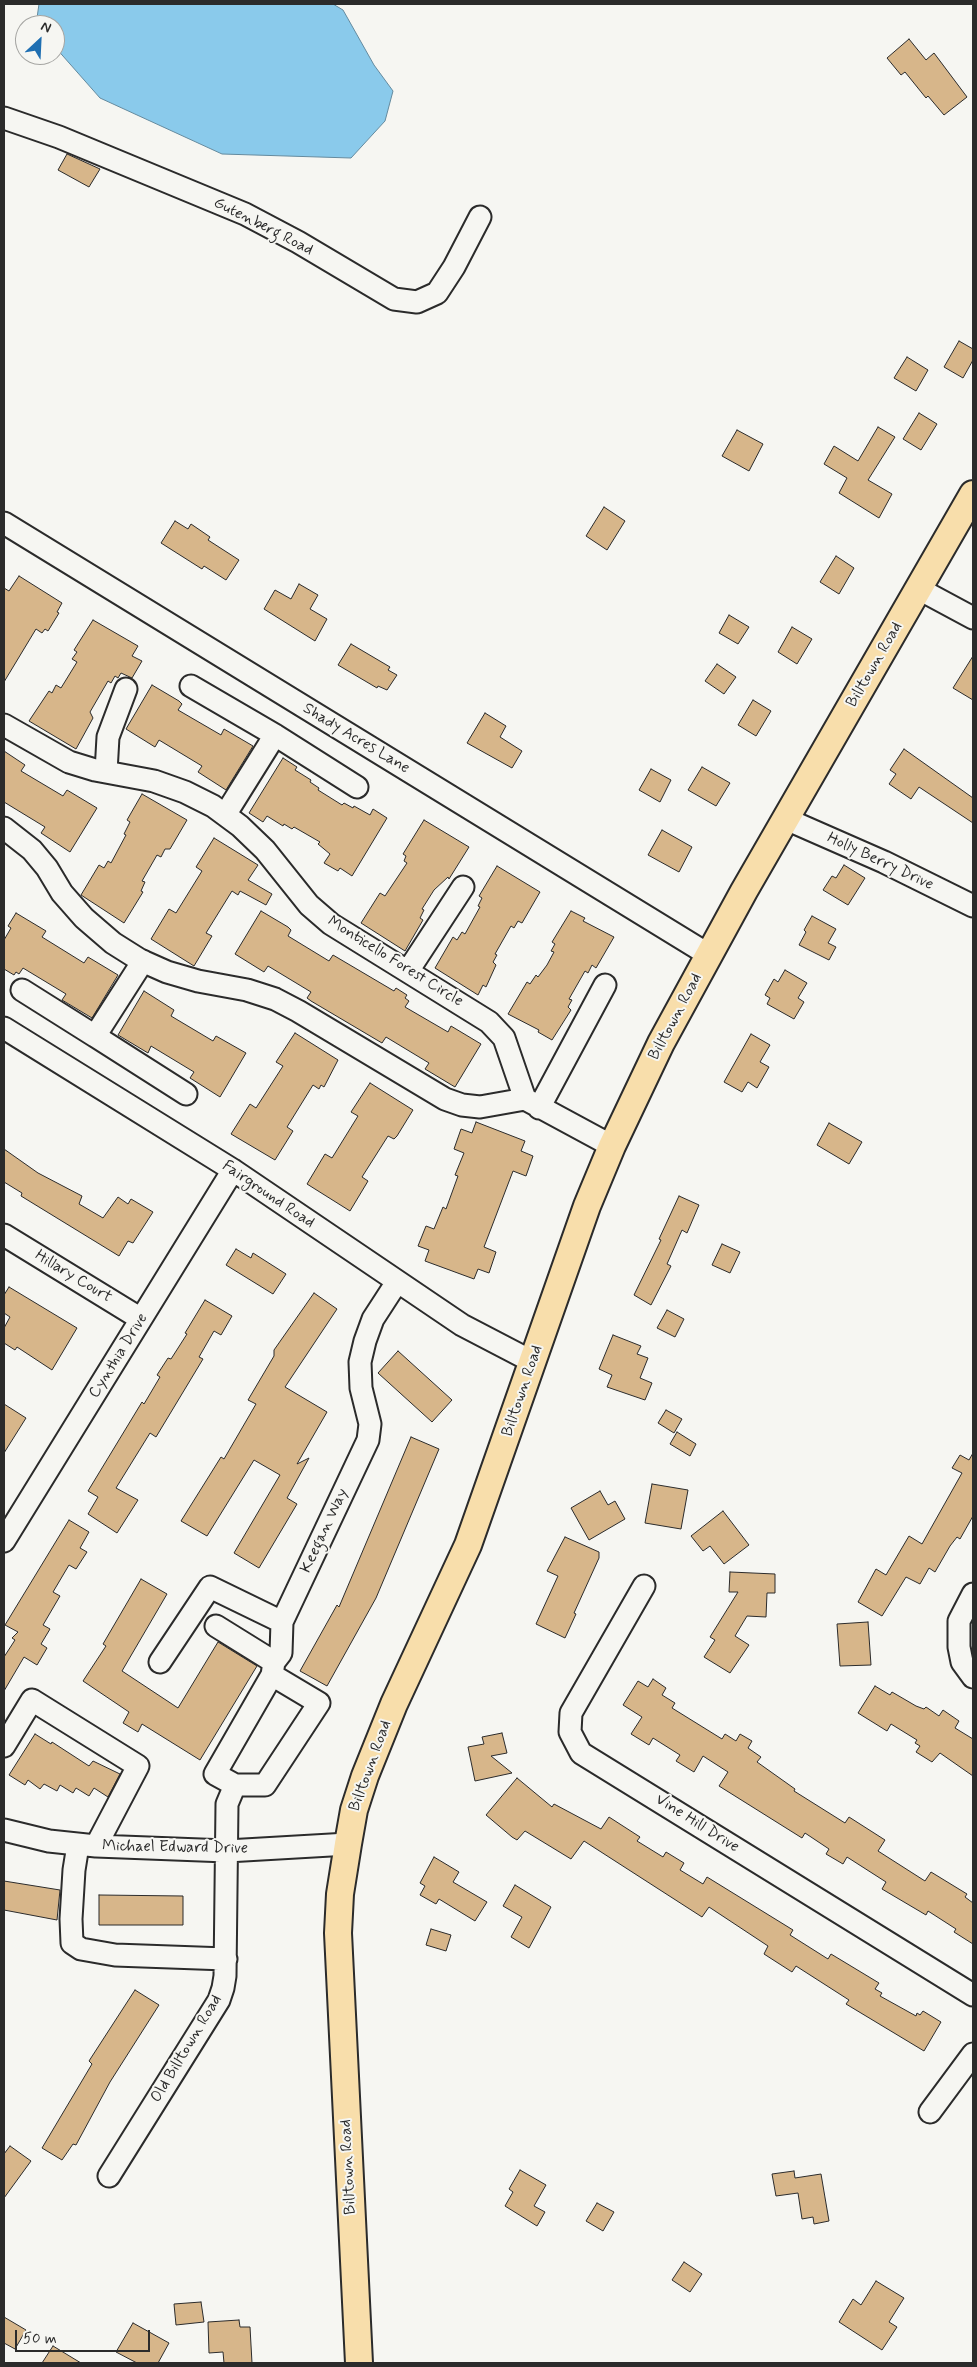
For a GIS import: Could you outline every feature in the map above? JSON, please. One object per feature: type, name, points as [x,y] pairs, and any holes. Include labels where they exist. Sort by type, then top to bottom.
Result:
[{"type":"main road","name":"Billtown Road","points":[[359,2363],[339,1979],[340,1894],[354,1810],[365,1776],[394,1704],[468,1545],[587,1206],[612,1146],[661,1043],[709,955],[973,494]]},
{"type":"street","name":"Gutenberg Road","points":[[4,118],[59,138],[245,214],[394,299],[417,302],[437,293],[454,267],[480,217]]},
{"type":"street","name":"Shady Acres Lane","points":[[4,522],[709,955]]},
{"type":"street","points":[[919,589],[973,618]]},
{"type":"street","points":[[191,686],[275,735],[357,787]]},
{"type":"street","points":[[106,772],[108,737],[126,689]]},
{"type":"street","name":"Monticello Forest Circle","points":[[4,725],[69,762],[106,772],[154,781],[184,792],[225,815],[240,826],[265,850],[308,905],[331,924],[477,1013],[504,1038],[532,1104]]},
{"type":"street","points":[[225,815],[275,735]]},
{"type":"street","name":"Holly Berry Drive","points":[[786,819],[884,862],[973,906]]},
{"type":"street","points":[[4,828],[32,850],[62,893],[84,918],[113,943],[143,961],[167,972],[198,981],[247,990],[275,999],[445,1099],[462,1105],[532,1104],[612,1146]]},
{"type":"street","points":[[408,971],[464,887]]},
{"type":"street","points":[[95,1036],[143,961]]},
{"type":"street","points":[[532,1104],[605,985]]},
{"type":"street","points":[[22,990],[186,1094]]},
{"type":"street","name":"Fairground Road","points":[[4,1028],[233,1170],[462,1325],[533,1362]]},
{"type":"street","name":"Cynthia Drive","points":[[7,1527],[141,1319],[233,1170]]},
{"type":"street","name":"Hillary Court","points":[[4,1236],[141,1319]]},
{"type":"street","name":"Keegan Way","points":[[282,1622],[368,1440],[370,1424],[361,1388],[360,1362],[373,1320],[398,1282]]},
{"type":"street","name":"Vine Hill Drive","points":[[644,1586],[571,1713],[570,1732],[580,1753],[973,1994]]},
{"type":"street","points":[[160,1662],[210,1587],[282,1622],[281,1653],[273,1669],[215,1774],[235,1785],[265,1785],[319,1703],[273,1669],[216,1626]]},
{"type":"street","points":[[973,1594],[959,1621],[959,1647],[962,1662],[973,1677]]},
{"type":"street","points":[[4,1746],[32,1700],[138,1766],[87,1845],[71,1919],[72,1943],[81,1949],[115,1955],[226,1959]]},
{"type":"street","name":"Old Billtown Road","points":[[110,2176],[219,2000],[224,1982],[226,1959],[227,1804],[235,1785]]},
{"type":"street","name":"Michael Edward Drive","points":[[4,1830],[32,1838],[87,1845],[227,1851],[348,1844]]},
{"type":"street","points":[[930,2112],[973,2054]]},
{"type":"water","points":[[39,4],[333,4],[343,10],[374,65],[393,91],[385,121],[351,158],[222,154],[100,98],[65,58],[65,15],[37,15]]},
{"type":"building","points":[[909,39],[926,60],[934,53],[967,97],[944,115],[928,96],[926,98],[905,72],[901,75],[887,58]]},
{"type":"building","points":[[67,154],[100,169],[89,187],[58,170]]},
{"type":"building","points":[[959,341],[973,349],[973,360],[963,378],[944,367]]},
{"type":"building","points":[[907,357],[928,370],[916,391],[894,378]]},
{"type":"building","points":[[919,413],[937,424],[921,450],[903,439]]},
{"type":"building","points":[[878,427],[895,437],[868,480],[892,494],[879,518],[839,493],[847,478],[824,464],[834,446],[858,461]]},
{"type":"building","points":[[737,430],[763,444],[749,471],[722,456]]},
{"type":"building","points":[[604,507],[625,521],[607,550],[586,536]]},
{"type":"building","points":[[175,521],[188,529],[191,524],[210,537],[208,540],[239,560],[226,580],[204,566],[202,569],[161,543]]},
{"type":"building","points":[[836,556],[854,568],[839,594],[820,582]]},
{"type":"building","points":[[19,576],[62,603],[57,612],[59,613],[48,631],[45,629],[42,633],[36,629],[4,682],[4,588],[9,591]]},
{"type":"building","points":[[299,584],[318,595],[310,609],[327,619],[315,641],[264,609],[275,590],[291,599]]},
{"type":"building","points":[[729,615],[749,627],[738,644],[719,633]]},
{"type":"building","points":[[93,620],[138,646],[132,656],[142,661],[132,678],[121,673],[118,678],[115,676],[111,683],[108,681],[90,712],[93,718],[76,749],[29,721],[49,691],[52,693],[56,685],[61,688],[77,662],[72,659],[77,652],[74,650]]},
{"type":"building","points":[[792,627],[812,639],[797,664],[778,652]]},
{"type":"building","points":[[351,644],[390,667],[388,670],[397,675],[387,690],[378,686],[377,688],[338,665]]},
{"type":"building","points":[[973,656],[973,700],[953,688]]},
{"type":"building","points":[[717,664],[736,677],[724,694],[705,681]]},
{"type":"building","points":[[152,685],[179,701],[182,704],[178,710],[221,735],[224,729],[253,746],[226,790],[198,772],[202,766],[159,740],[155,747],[126,729]]},
{"type":"building","points":[[753,700],[771,711],[756,736],[738,725]]},
{"type":"building","points":[[485,713],[506,726],[500,737],[522,751],[512,768],[467,743]]},
{"type":"building","points":[[904,749],[973,798],[973,823],[919,787],[911,799],[889,784],[896,774],[890,770]]},
{"type":"building","points":[[4,751],[25,765],[21,771],[63,796],[67,790],[97,808],[70,852],[41,833],[45,827],[4,802]]},
{"type":"building","points":[[283,758],[297,767],[295,770],[311,780],[310,782],[319,788],[318,790],[342,805],[344,803],[353,808],[354,806],[370,815],[373,809],[387,818],[352,876],[340,868],[338,871],[324,863],[330,854],[318,844],[320,842],[294,827],[292,829],[284,824],[283,826],[267,816],[263,822],[249,813]]},
{"type":"building","points":[[702,767],[730,783],[716,806],[688,790]]},
{"type":"building","points":[[651,769],[671,780],[660,802],[639,790]]},
{"type":"building","points":[[142,794],[187,820],[170,849],[165,849],[161,857],[157,855],[142,881],[145,882],[141,891],[143,892],[124,923],[81,895],[99,865],[104,868],[108,861],[111,863],[126,835],[124,834],[130,822],[127,820]]},
{"type":"building","points":[[424,820],[469,847],[449,879],[448,877],[434,890],[422,909],[424,910],[420,918],[423,920],[405,951],[361,923],[380,893],[385,896],[407,863],[404,861],[406,856],[403,854]]},
{"type":"building","points":[[662,830],[692,847],[679,872],[648,855]]},
{"type":"building","points":[[214,838],[258,865],[248,880],[272,894],[266,905],[240,891],[238,895],[232,891],[206,933],[212,936],[194,966],[151,939],[169,909],[176,913],[202,871],[196,867]]},
{"type":"building","points":[[844,865],[865,878],[848,905],[823,890],[832,876],[836,878]]},
{"type":"building","points":[[497,866],[540,892],[522,923],[518,921],[514,928],[511,926],[495,954],[497,955],[493,962],[496,965],[486,987],[483,985],[478,995],[435,968],[453,937],[457,940],[462,932],[465,934],[480,907],[478,906],[482,898],[479,896]]},
{"type":"building","points":[[261,911],[288,927],[291,930],[288,936],[329,961],[333,955],[394,991],[396,988],[407,995],[405,998],[409,1001],[405,1007],[448,1032],[451,1026],[481,1044],[455,1087],[425,1069],[429,1063],[386,1037],[382,1043],[311,1001],[307,998],[311,992],[268,966],[264,972],[235,954]]},
{"type":"building","points":[[571,911],[585,918],[583,921],[614,937],[596,968],[592,965],[588,973],[585,971],[569,999],[572,1000],[568,1007],[571,1010],[552,1040],[538,1032],[539,1030],[508,1014],[527,982],[530,984],[536,975],[538,977],[547,965],[554,952],[551,951],[555,944],[552,942]]},
{"type":"building","points":[[16,913],[46,931],[42,937],[84,963],[88,957],[118,975],[92,1018],[62,1000],[66,994],[23,968],[19,974],[16,972],[14,975],[4,969],[4,940],[11,928],[8,926]]},
{"type":"building","points":[[812,916],[836,929],[828,943],[836,947],[829,960],[799,945],[806,932],[804,930]]},
{"type":"building","points":[[785,970],[807,983],[798,998],[804,1002],[794,1019],[767,1004],[770,998],[765,995],[774,979],[778,982]]},
{"type":"building","points":[[144,991],[174,1010],[171,1016],[213,1041],[216,1036],[246,1053],[220,1097],[190,1078],[194,1072],[151,1046],[148,1053],[118,1035]]},
{"type":"building","points":[[295,1033],[338,1060],[324,1087],[321,1085],[319,1089],[313,1085],[287,1127],[293,1131],[275,1160],[231,1134],[250,1104],[256,1108],[283,1066],[276,1062]]},
{"type":"building","points":[[751,1034],[770,1045],[760,1062],[769,1067],[757,1088],[748,1082],[742,1092],[724,1082]]},
{"type":"building","points":[[370,1083],[413,1110],[397,1136],[394,1139],[388,1136],[362,1177],[368,1181],[350,1211],[307,1184],[325,1154],[332,1158],[358,1116],[351,1112]]},
{"type":"building","points":[[476,1122],[525,1141],[521,1151],[533,1156],[526,1176],[513,1171],[484,1247],[496,1252],[489,1273],[478,1269],[474,1279],[425,1261],[429,1250],[418,1246],[426,1226],[434,1229],[443,1207],[446,1209],[458,1176],[455,1175],[464,1153],[454,1149],[461,1129],[472,1133]]},
{"type":"building","points":[[829,1123],[862,1142],[849,1164],[817,1145]]},
{"type":"building","points":[[4,1149],[38,1173],[82,1196],[79,1204],[103,1218],[118,1197],[128,1204],[131,1199],[153,1212],[133,1243],[128,1241],[119,1256],[21,1196],[22,1193],[4,1182]]},
{"type":"building","points":[[679,1196],[699,1205],[687,1233],[682,1230],[667,1264],[671,1266],[651,1305],[634,1295],[661,1240],[659,1239]]},
{"type":"building","points":[[722,1244],[740,1252],[730,1273],[712,1265]]},
{"type":"building","points":[[236,1249],[251,1258],[253,1253],[286,1274],[273,1294],[226,1265]]},
{"type":"building","points":[[9,1287],[77,1328],[52,1370],[17,1347],[15,1350],[4,1343],[4,1328],[10,1317],[4,1313],[4,1295]]},
{"type":"building","points":[[314,1293],[337,1309],[285,1387],[327,1412],[297,1464],[309,1458],[287,1498],[297,1504],[259,1568],[234,1553],[280,1475],[254,1460],[207,1536],[181,1521],[221,1457],[224,1459],[256,1404],[248,1400],[274,1356],[274,1350]]},
{"type":"building","points":[[205,1300],[232,1316],[221,1335],[214,1331],[199,1357],[203,1359],[156,1437],[150,1433],[116,1488],[138,1500],[117,1533],[88,1514],[98,1497],[88,1491],[142,1402],[144,1404],[160,1377],[157,1375],[168,1358],[171,1359],[187,1334],[185,1333]]},
{"type":"building","points":[[667,1310],[684,1319],[675,1337],[657,1328]]},
{"type":"building","points":[[613,1335],[641,1346],[637,1354],[648,1358],[640,1378],[652,1383],[645,1400],[607,1387],[612,1375],[599,1369]]},
{"type":"building","points":[[398,1351],[452,1400],[432,1422],[378,1373]]},
{"type":"building","points":[[4,1404],[26,1418],[4,1453]]},
{"type":"building","points":[[666,1410],[682,1419],[674,1433],[658,1423]]},
{"type":"building","points":[[677,1432],[696,1444],[690,1456],[670,1444]]},
{"type":"building","points":[[411,1437],[439,1449],[376,1598],[327,1686],[300,1671],[337,1605],[339,1607]]},
{"type":"building","points":[[973,1453],[973,1516],[960,1539],[957,1537],[950,1546],[935,1572],[929,1568],[920,1584],[906,1577],[882,1616],[858,1602],[876,1569],[886,1575],[909,1536],[922,1544],[962,1473],[952,1468],[960,1455],[969,1460]]},
{"type":"building","points":[[652,1484],[688,1490],[681,1529],[645,1523]]},
{"type":"building","points":[[600,1491],[608,1505],[615,1501],[625,1519],[589,1540],[571,1508]]},
{"type":"building","points":[[723,1511],[749,1545],[724,1564],[710,1546],[703,1551],[691,1536]]},
{"type":"building","points":[[69,1520],[89,1532],[80,1548],[87,1552],[76,1569],[69,1565],[53,1592],[60,1596],[43,1625],[50,1629],[41,1644],[47,1648],[37,1665],[24,1657],[4,1691],[4,1657],[15,1640],[12,1638],[18,1632],[5,1625]]},
{"type":"building","points":[[565,1537],[599,1552],[599,1558],[565,1638],[536,1624],[558,1576],[547,1571]]},
{"type":"building","points":[[730,1572],[775,1574],[775,1593],[767,1593],[766,1617],[747,1616],[735,1636],[749,1645],[730,1673],[704,1657],[715,1640],[710,1637],[738,1592],[729,1592]]},
{"type":"building","points":[[141,1579],[167,1594],[122,1671],[178,1708],[218,1642],[257,1666],[200,1760],[142,1724],[138,1732],[123,1723],[129,1712],[83,1681],[106,1646],[103,1644]]},
{"type":"building","points":[[868,1622],[871,1665],[840,1666],[837,1624]]},
{"type":"building","points":[[653,1679],[666,1688],[662,1695],[675,1703],[672,1708],[722,1739],[725,1734],[736,1741],[740,1734],[752,1741],[748,1748],[761,1757],[757,1762],[795,1789],[794,1791],[845,1823],[849,1817],[885,1840],[878,1851],[925,1881],[931,1872],[967,1894],[965,1897],[973,1903],[973,1944],[954,1932],[956,1929],[928,1911],[926,1915],[882,1889],[886,1882],[847,1857],[843,1864],[826,1854],[829,1849],[805,1833],[802,1838],[719,1786],[728,1772],[703,1756],[694,1772],[676,1761],[680,1755],[653,1738],[649,1745],[631,1734],[642,1717],[623,1705],[638,1681],[648,1687]]},
{"type":"building","points":[[875,1686],[890,1695],[892,1692],[916,1706],[924,1709],[926,1707],[939,1716],[943,1710],[959,1721],[955,1728],[973,1739],[973,1776],[940,1753],[932,1762],[916,1752],[920,1746],[915,1743],[917,1740],[891,1724],[887,1731],[858,1713]]},
{"type":"building","points":[[502,1733],[507,1753],[491,1756],[512,1773],[475,1781],[468,1747],[484,1744],[482,1737]]},
{"type":"building","points":[[35,1734],[51,1744],[52,1742],[89,1766],[93,1761],[120,1774],[108,1797],[94,1788],[89,1796],[76,1788],[73,1793],[60,1785],[57,1791],[44,1784],[40,1789],[28,1780],[25,1785],[9,1775]]},
{"type":"building","points":[[517,1778],[552,1807],[554,1804],[601,1829],[609,1817],[640,1837],[637,1841],[663,1857],[666,1852],[684,1863],[680,1870],[703,1884],[707,1877],[793,1930],[790,1935],[828,1959],[831,1954],[879,1983],[875,1989],[882,1993],[880,1996],[916,2016],[917,2013],[920,2015],[923,2011],[941,2022],[924,2051],[846,2004],[849,2000],[796,1966],[792,1972],[764,1954],[768,1946],[709,1907],[702,1917],[584,1841],[571,1859],[525,1831],[517,1840],[512,1837],[486,1815]]},
{"type":"building","points":[[434,1857],[459,1872],[453,1882],[487,1902],[475,1921],[439,1899],[436,1904],[420,1895],[425,1886],[420,1883]]},
{"type":"building","points":[[4,1881],[60,1890],[57,1920],[4,1910]]},
{"type":"building","points":[[515,1885],[551,1907],[529,1948],[511,1937],[522,1917],[503,1906]]},
{"type":"building","points":[[99,1895],[183,1896],[183,1925],[99,1925]]},
{"type":"building","points":[[431,1929],[451,1935],[446,1951],[426,1945]]},
{"type":"building","points":[[135,1990],[159,2005],[110,2082],[76,2145],[73,2144],[62,2160],[42,2148],[92,2064],[89,2061]]},
{"type":"building","points":[[10,2146],[31,2161],[4,2198],[4,2154]]},
{"type":"building","points":[[520,2170],[546,2185],[534,2206],[545,2212],[537,2226],[505,2206],[513,2192],[509,2189]]},
{"type":"building","points":[[794,2171],[795,2178],[821,2174],[829,2221],[814,2224],[813,2217],[802,2219],[798,2193],[776,2196],[772,2174]]},
{"type":"building","points":[[597,2203],[614,2212],[603,2231],[586,2221]]},
{"type":"building","points":[[684,2262],[702,2274],[690,2292],[672,2280]]},
{"type":"building","points":[[876,2281],[904,2298],[889,2322],[897,2327],[882,2350],[839,2322],[853,2299],[861,2305]]},
{"type":"building","points":[[201,2302],[204,2322],[176,2325],[174,2304]]},
{"type":"building","points":[[4,2317],[26,2330],[15,2349],[4,2343]]},
{"type":"building","points":[[239,2320],[240,2327],[250,2327],[252,2363],[224,2363],[223,2352],[209,2353],[208,2322]]},
{"type":"building","points":[[133,2323],[169,2343],[158,2363],[137,2363],[116,2352]]},
{"type":"building","points":[[53,2346],[81,2363],[42,2363]]}]
